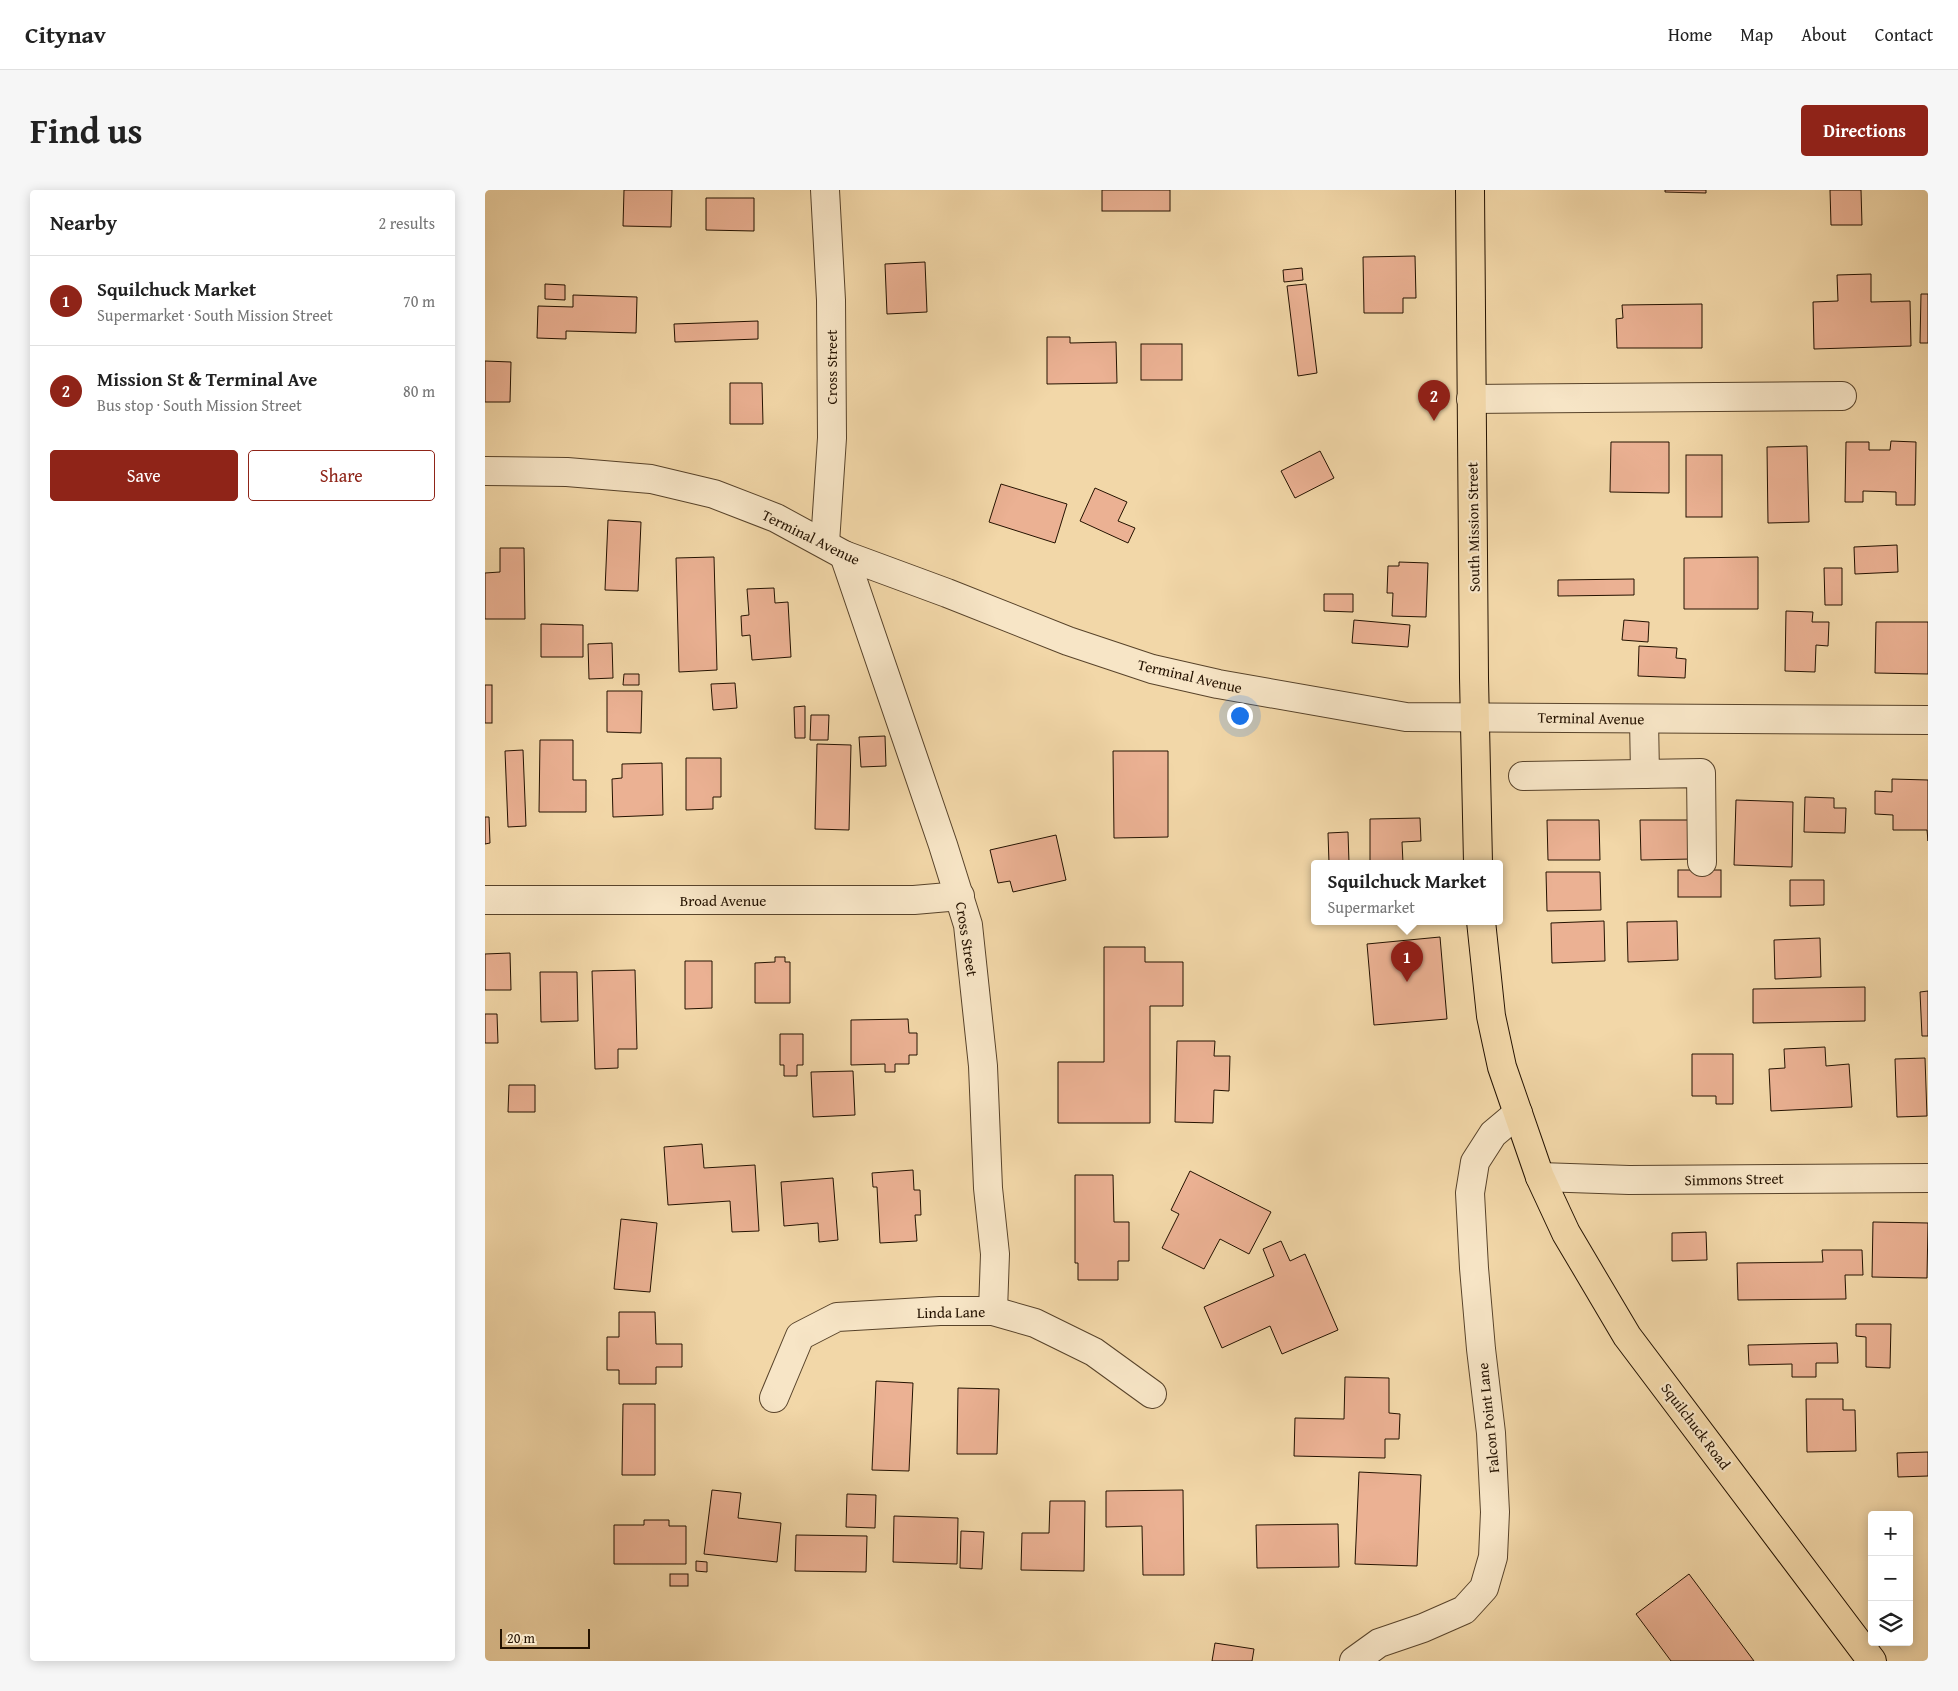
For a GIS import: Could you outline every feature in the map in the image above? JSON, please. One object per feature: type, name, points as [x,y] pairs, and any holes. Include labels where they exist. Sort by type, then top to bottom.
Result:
[{"type":"main road","name":"South Mission Street","points":[[1470,190],[1478,860]]},
{"type":"main road","points":[[1481,925],[1491,1016],[1502,1067],[1540,1177]]},
{"type":"main road","name":"Squilchuck Road","points":[[1540,1177],[1566,1233],[1627,1336],[1872,1661]]},
{"type":"street","name":"Cross Street","points":[[825,190],[831,300],[834,549],[960,896],[968,925],[983,1066],[988,1188],[995,1254],[993,1311]]},
{"type":"street","points":[[1471,398],[1842,396]]},
{"type":"street","name":"Terminal Avenue","points":[[485,471],[567,472],[651,479],[715,494],[776,518],[834,549],[1068,641],[1152,669],[1217,684],[1405,717],[1928,720]]},
{"type":"street","points":[[1643,719],[1645,774]]},
{"type":"street","points":[[1523,776],[1701,773],[1702,862]]},
{"type":"street","name":"Broad Avenue","points":[[485,900],[914,900],[960,896]]},
{"type":"street","name":"Falcon Point Lane","points":[[1354,1661],[1379,1643],[1423,1628],[1464,1610],[1484,1588],[1493,1557],[1495,1512],[1491,1433],[1474,1268],[1471,1193],[1475,1162],[1493,1134],[1518,1112]]},
{"type":"street","name":"Simmons Street","points":[[1540,1177],[1629,1180],[1928,1178]]},
{"type":"street","name":"Linda Lane","points":[[774,1398],[800,1336],[837,1317],[940,1311],[993,1311],[1035,1323],[1095,1352],[1152,1394]]},
{"type":"building","points":[[624,190],[672,190],[671,227],[623,226]]},
{"type":"building","points":[[1102,190],[1170,190],[1170,211],[1102,211]]},
{"type":"building","points":[[1665,190],[1706,190],[1706,193],[1665,192]]},
{"type":"building","points":[[1830,190],[1861,190],[1862,225],[1831,225]]},
{"type":"building","points":[[706,198],[754,198],[754,231],[706,230]]},
{"type":"building","points":[[1415,256],[1416,298],[1403,298],[1403,313],[1364,313],[1363,257]]},
{"type":"building","points":[[925,262],[927,312],[887,314],[885,264]]},
{"type":"building","points":[[1302,268],[1303,280],[1284,282],[1283,270]]},
{"type":"building","points":[[1871,274],[1871,302],[1910,301],[1911,346],[1814,349],[1813,302],[1838,301],[1837,275]]},
{"type":"building","points":[[545,284],[565,285],[565,300],[545,299]]},
{"type":"building","points":[[1306,284],[1317,373],[1298,376],[1287,286]]},
{"type":"building","points":[[1921,294],[1928,294],[1928,343],[1920,343]]},
{"type":"building","points":[[573,295],[637,297],[636,333],[566,331],[566,339],[537,338],[538,306],[573,307]]},
{"type":"building","points":[[1702,304],[1702,348],[1617,348],[1616,319],[1623,318],[1622,305]]},
{"type":"building","points":[[758,321],[758,339],[675,342],[674,324]]},
{"type":"building","points":[[1047,337],[1070,337],[1070,343],[1116,342],[1117,383],[1047,384]]},
{"type":"building","points":[[1141,344],[1182,344],[1182,380],[1141,380]]},
{"type":"building","points":[[485,361],[511,362],[510,402],[485,402]]},
{"type":"building","points":[[730,383],[762,383],[763,424],[730,424]]},
{"type":"building","points":[[1891,441],[1916,442],[1915,505],[1896,505],[1896,492],[1863,491],[1863,502],[1845,502],[1846,442],[1869,442],[1869,450],[1890,450]]},
{"type":"building","points":[[1611,442],[1669,442],[1669,493],[1610,492]]},
{"type":"building","points":[[1807,446],[1809,522],[1768,523],[1767,447]]},
{"type":"building","points":[[1320,451],[1334,478],[1295,498],[1281,471]]},
{"type":"building","points":[[1686,455],[1722,455],[1722,517],[1686,517]]},
{"type":"building","points":[[1001,484],[1067,504],[1055,543],[989,522]]},
{"type":"building","points":[[1095,488],[1127,502],[1118,521],[1135,528],[1128,543],[1080,521]]},
{"type":"building","points":[[608,520],[641,522],[638,591],[605,590]]},
{"type":"building","points":[[1897,545],[1898,572],[1855,574],[1854,547]]},
{"type":"building","points":[[500,548],[524,548],[525,619],[485,619],[485,573],[500,572]]},
{"type":"building","points":[[714,557],[717,670],[679,672],[676,558]]},
{"type":"building","points":[[1758,557],[1758,609],[1684,609],[1684,558]]},
{"type":"building","points":[[1399,562],[1428,563],[1426,617],[1392,616],[1393,593],[1387,593],[1388,566],[1399,566]]},
{"type":"building","points":[[1824,568],[1842,568],[1842,605],[1825,605]]},
{"type":"building","points":[[1634,579],[1634,595],[1558,596],[1558,580]]},
{"type":"building","points":[[774,588],[775,603],[788,602],[791,657],[752,660],[750,635],[742,636],[741,616],[749,615],[747,589]]},
{"type":"building","points":[[1324,594],[1353,594],[1353,612],[1324,611]]},
{"type":"building","points":[[1786,611],[1813,612],[1812,622],[1829,622],[1828,646],[1816,645],[1815,672],[1785,671]]},
{"type":"building","points":[[1354,620],[1410,625],[1408,647],[1352,643]]},
{"type":"building","points":[[1624,620],[1649,622],[1648,642],[1622,640]]},
{"type":"building","points":[[1876,622],[1928,622],[1928,674],[1875,673]]},
{"type":"building","points":[[541,624],[583,625],[583,657],[541,657]]},
{"type":"building","points":[[612,643],[613,678],[589,679],[588,644]]},
{"type":"building","points":[[1639,646],[1677,648],[1676,658],[1686,659],[1685,678],[1638,676]]},
{"type":"building","points":[[624,674],[639,674],[639,685],[623,685]]},
{"type":"building","points":[[735,683],[737,708],[713,710],[711,684]]},
{"type":"building","points":[[485,685],[492,685],[492,723],[485,723]]},
{"type":"building","points":[[607,691],[642,691],[641,733],[607,732]]},
{"type":"building","points":[[805,706],[805,738],[795,738],[794,707]]},
{"type":"building","points":[[811,715],[829,715],[828,740],[810,740]]},
{"type":"building","points":[[885,736],[886,766],[861,767],[859,737]]},
{"type":"building","points":[[540,740],[573,740],[573,780],[586,780],[586,812],[539,812]]},
{"type":"building","points":[[817,744],[851,745],[849,830],[815,829]]},
{"type":"building","points":[[523,750],[526,826],[508,827],[505,751]]},
{"type":"building","points":[[1113,751],[1168,751],[1168,837],[1114,838]]},
{"type":"building","points":[[686,758],[721,758],[721,797],[713,797],[713,809],[686,810]]},
{"type":"building","points":[[662,763],[663,815],[613,817],[612,779],[622,778],[622,764]]},
{"type":"building","points":[[1892,779],[1928,780],[1928,841],[1927,830],[1893,830],[1893,815],[1875,814],[1875,791],[1892,792]]},
{"type":"building","points":[[1805,797],[1834,798],[1834,808],[1846,808],[1845,833],[1804,832]]},
{"type":"building","points":[[1736,800],[1793,802],[1792,867],[1734,865]]},
{"type":"building","points":[[485,817],[489,817],[490,843],[485,844]]},
{"type":"building","points":[[1420,818],[1421,841],[1402,842],[1403,860],[1370,860],[1370,819]]},
{"type":"building","points":[[1547,820],[1599,820],[1600,860],[1548,860]]},
{"type":"building","points":[[1640,820],[1691,820],[1692,859],[1641,860]]},
{"type":"building","points":[[1348,832],[1349,860],[1329,860],[1328,833]]},
{"type":"building","points":[[1056,835],[1066,880],[1013,892],[1010,881],[998,883],[990,850]]},
{"type":"building","points":[[1678,870],[1721,870],[1721,897],[1678,897]]},
{"type":"building","points":[[1546,872],[1600,872],[1601,910],[1547,911]]},
{"type":"building","points":[[1790,880],[1824,880],[1824,905],[1790,906]]},
{"type":"building","points":[[1604,921],[1605,961],[1552,963],[1551,923]]},
{"type":"building","points":[[1677,921],[1678,960],[1628,962],[1627,922]]},
{"type":"building","points":[[1440,937],[1447,1019],[1374,1025],[1367,944]]},
{"type":"building","points":[[1820,938],[1821,977],[1775,979],[1774,940]]},
{"type":"building","points":[[1104,947],[1145,947],[1145,962],[1183,962],[1183,1006],[1150,1006],[1150,1123],[1058,1123],[1058,1062],[1104,1062]]},
{"type":"building","points":[[510,953],[511,990],[485,990],[485,954]]},
{"type":"building","points":[[775,957],[785,957],[785,962],[790,962],[790,1003],[755,1003],[755,963],[775,962]]},
{"type":"building","points":[[685,961],[712,961],[712,1008],[685,1009]]},
{"type":"building","points":[[635,970],[637,1049],[618,1049],[618,1068],[595,1069],[592,971]]},
{"type":"building","points":[[540,972],[577,972],[578,1021],[541,1022]]},
{"type":"building","points":[[1865,987],[1865,1021],[1753,1023],[1753,989]]},
{"type":"building","points":[[1928,991],[1928,1036],[1922,1036],[1920,992]]},
{"type":"building","points":[[485,1014],[497,1014],[498,1043],[485,1043]]},
{"type":"building","points":[[908,1019],[909,1033],[917,1033],[917,1055],[909,1055],[909,1064],[895,1064],[895,1072],[885,1072],[885,1064],[851,1065],[851,1020]]},
{"type":"building","points":[[780,1034],[803,1034],[803,1065],[797,1065],[797,1076],[784,1076],[784,1065],[780,1065]]},
{"type":"building","points":[[1177,1041],[1215,1041],[1214,1056],[1230,1056],[1229,1091],[1214,1090],[1213,1123],[1175,1122]]},
{"type":"building","points":[[1825,1047],[1826,1066],[1849,1064],[1852,1107],[1771,1111],[1769,1069],[1785,1068],[1784,1049]]},
{"type":"building","points":[[1692,1054],[1733,1054],[1733,1104],[1716,1104],[1716,1096],[1692,1096]]},
{"type":"building","points":[[1925,1058],[1927,1116],[1897,1117],[1895,1059]]},
{"type":"building","points":[[853,1071],[855,1115],[813,1117],[811,1072]]},
{"type":"building","points":[[509,1085],[535,1085],[535,1112],[508,1112]]},
{"type":"building","points":[[702,1144],[704,1168],[755,1165],[759,1231],[732,1232],[730,1201],[668,1205],[664,1147]]},
{"type":"building","points":[[913,1170],[914,1190],[920,1190],[921,1215],[915,1215],[917,1241],[880,1243],[877,1187],[873,1187],[872,1173]]},
{"type":"building","points":[[1190,1171],[1271,1212],[1249,1254],[1220,1239],[1204,1269],[1162,1248],[1179,1214],[1171,1210]]},
{"type":"building","points":[[1075,1175],[1113,1175],[1114,1222],[1129,1222],[1129,1261],[1118,1261],[1118,1280],[1078,1280],[1078,1263],[1075,1263]]},
{"type":"building","points":[[833,1178],[838,1240],[819,1242],[818,1223],[784,1226],[781,1182]]},
{"type":"building","points":[[621,1219],[657,1223],[650,1292],[614,1289]]},
{"type":"building","points":[[1873,1222],[1928,1223],[1927,1278],[1872,1277]]},
{"type":"building","points":[[1706,1232],[1707,1260],[1672,1261],[1672,1233]]},
{"type":"building","points":[[1281,1241],[1290,1261],[1305,1254],[1338,1330],[1282,1354],[1270,1326],[1222,1348],[1204,1307],[1274,1276],[1263,1249]]},
{"type":"building","points":[[1822,1250],[1862,1250],[1863,1275],[1845,1275],[1846,1299],[1738,1300],[1737,1263],[1823,1262]]},
{"type":"building","points":[[619,1312],[655,1312],[656,1344],[682,1344],[682,1367],[656,1367],[656,1384],[619,1384],[619,1370],[607,1370],[607,1337],[619,1337]]},
{"type":"building","points":[[1856,1324],[1891,1324],[1890,1368],[1866,1367],[1866,1337],[1856,1336]]},
{"type":"building","points":[[1837,1343],[1838,1363],[1816,1363],[1816,1377],[1792,1377],[1792,1364],[1749,1365],[1748,1345]]},
{"type":"building","points":[[1345,1377],[1389,1378],[1389,1413],[1400,1414],[1399,1439],[1385,1439],[1385,1458],[1294,1456],[1295,1418],[1344,1419]]},
{"type":"building","points":[[876,1381],[913,1383],[909,1471],[872,1470]]},
{"type":"building","points":[[958,1388],[999,1389],[997,1454],[957,1454]]},
{"type":"building","points":[[1806,1399],[1843,1399],[1843,1410],[1855,1410],[1856,1451],[1807,1452]]},
{"type":"building","points":[[623,1404],[655,1404],[655,1475],[622,1475]]},
{"type":"building","points":[[1928,1452],[1928,1476],[1898,1477],[1897,1453]]},
{"type":"building","points":[[1359,1472],[1421,1475],[1417,1566],[1355,1564]]},
{"type":"building","points":[[712,1490],[741,1493],[738,1518],[781,1523],[777,1562],[704,1554]]},
{"type":"building","points":[[1183,1490],[1184,1575],[1143,1575],[1142,1526],[1106,1527],[1106,1491]]},
{"type":"building","points":[[847,1494],[876,1495],[875,1528],[846,1527]]},
{"type":"building","points":[[1050,1501],[1085,1501],[1084,1571],[1021,1570],[1022,1533],[1049,1533]]},
{"type":"building","points":[[894,1516],[958,1518],[957,1564],[893,1562]]},
{"type":"building","points":[[644,1520],[669,1520],[669,1526],[686,1526],[686,1564],[614,1564],[614,1525],[644,1525]]},
{"type":"building","points":[[1338,1524],[1339,1567],[1257,1568],[1256,1525]]},
{"type":"building","points":[[961,1531],[984,1532],[982,1569],[960,1568]]},
{"type":"building","points":[[796,1535],[867,1536],[866,1572],[795,1571]]},
{"type":"building","points":[[696,1561],[707,1562],[707,1572],[696,1571]]},
{"type":"building","points":[[670,1574],[688,1574],[688,1586],[670,1586]]},
{"type":"building","points":[[1689,1574],[1754,1661],[1671,1661],[1636,1614]]},
{"type":"building","points":[[1215,1643],[1254,1649],[1252,1661],[1212,1661]]},
{"type":"place","name":"Mission St & Terminal Ave","points":[[1434,421]]},
{"type":"place","name":"Squilchuck Market","points":[[1407,982]]}]
